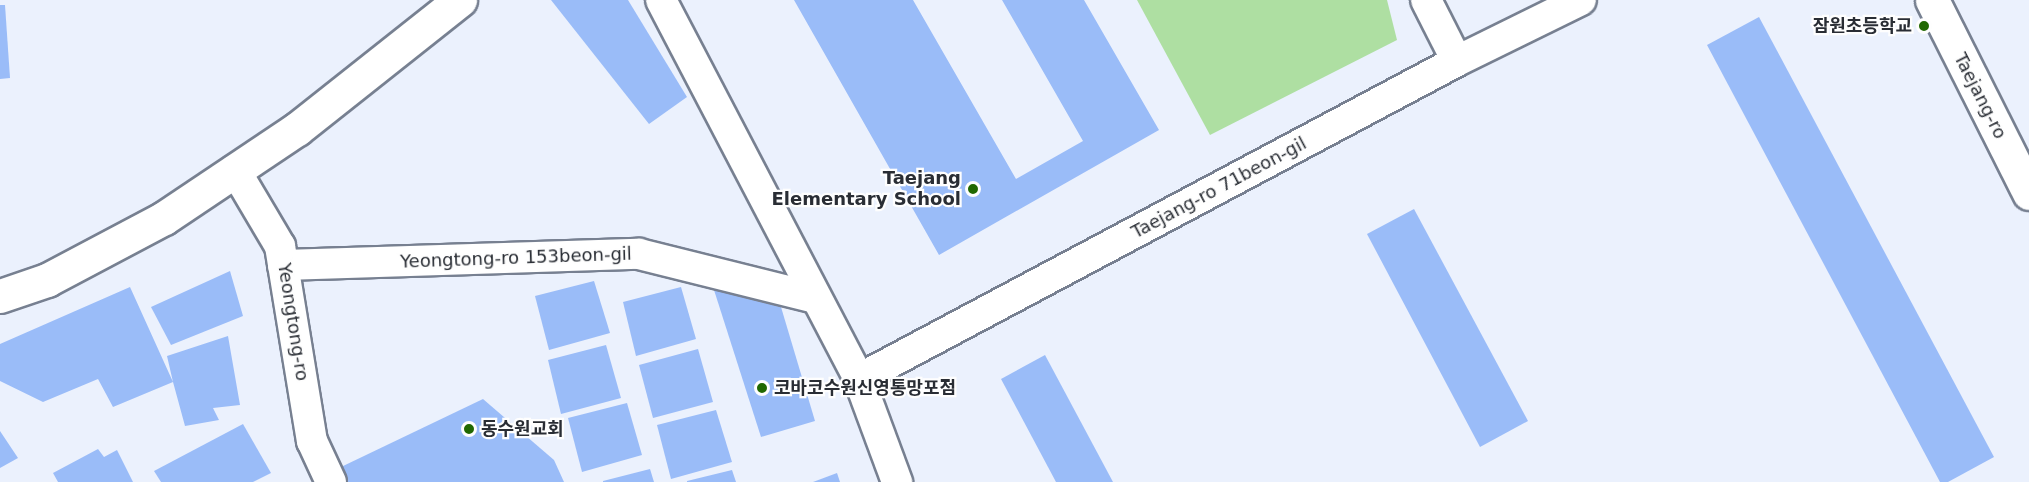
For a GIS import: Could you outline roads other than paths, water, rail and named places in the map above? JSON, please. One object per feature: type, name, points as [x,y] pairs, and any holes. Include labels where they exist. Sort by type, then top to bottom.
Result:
[{"type":"main road","points":[[0,296],[46,280],[154,223],[297,129],[460,0]]},
{"type":"main road","name":"Taejang-ro","points":[[1932,0],[2029,193]]},
{"type":"street","points":[[661,0],[859,380],[897,482]]},
{"type":"street","points":[[1426,0],[1457,61]]},
{"type":"street","name":"Taejang-ro 71beon-gil","points":[[859,380],[1457,61],[1581,0]]},
{"type":"street","name":"Yeongtong-ro","points":[[235,170],[280,246],[312,441],[331,482]]},
{"type":"street","name":"Yeongtong-ro 153beon-gil","points":[[283,265],[639,254],[816,298]]},
{"type":"place","name":"잠원초등학교","points":[[1924,26]]},
{"type":"place","name":"Taejang Elementary School","points":[[973,189]]},
{"type":"place","name":"코바코수원신영통망포점","points":[[762,388]]},
{"type":"place","name":"동수원교회","points":[[469,429]]}]
